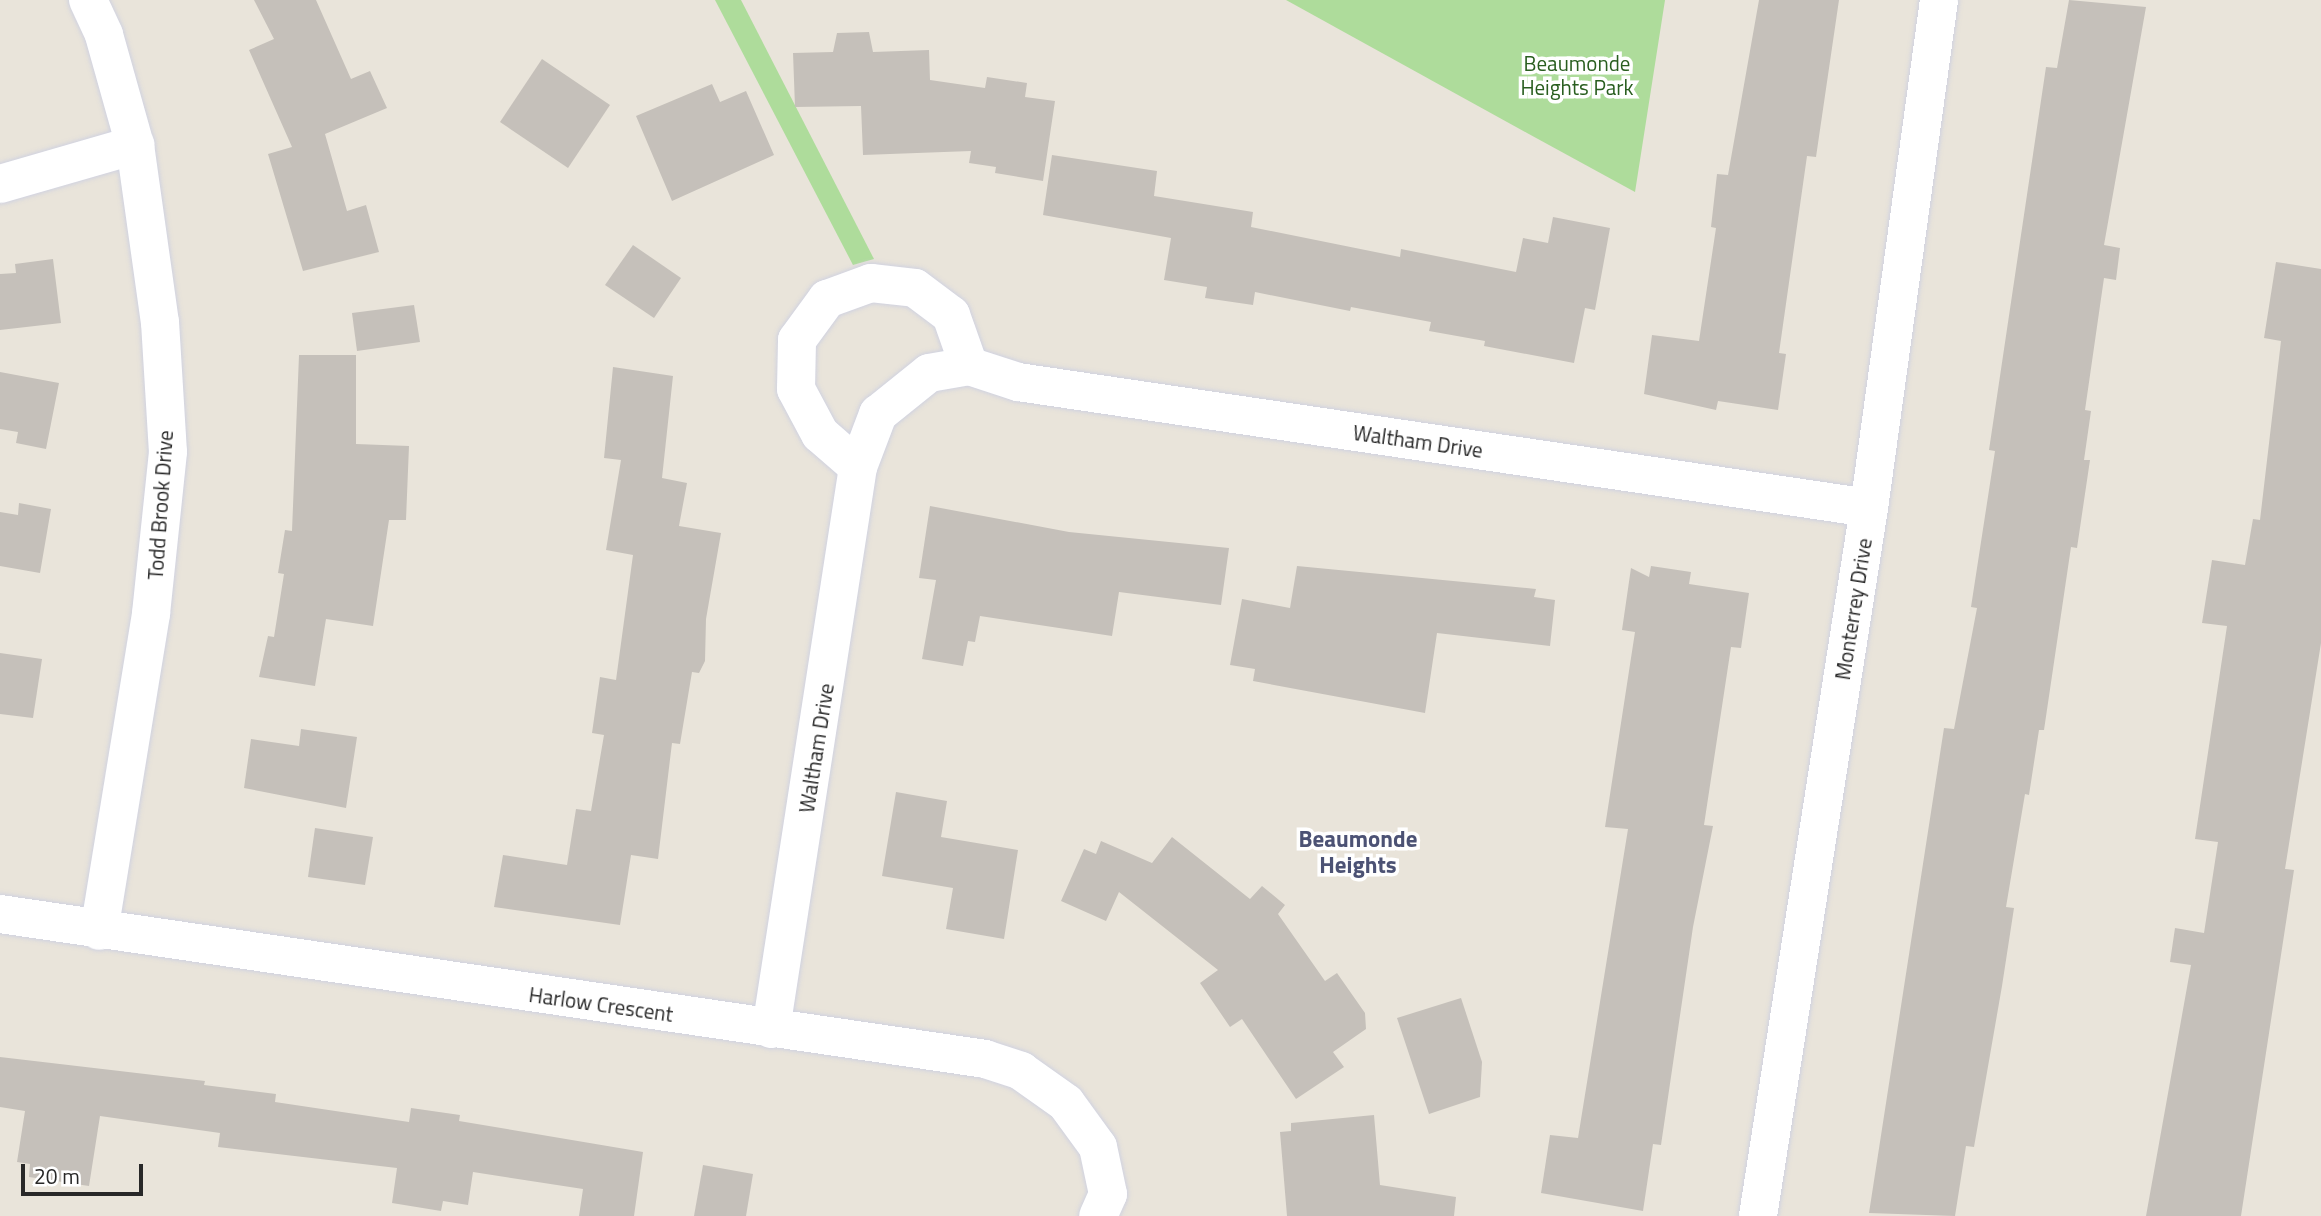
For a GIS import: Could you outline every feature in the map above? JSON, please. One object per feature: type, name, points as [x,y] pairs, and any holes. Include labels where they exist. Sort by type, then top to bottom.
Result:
[{"type":"street","name":"Todd Brook Drive","points":[[88,0],[104,35],[135,145],[160,322],[168,452],[151,614],[99,931]]},
{"type":"street","name":"Monterrey Drive","points":[[1758,1216],[1869,508],[1939,0]]},
{"type":"street","points":[[0,184],[135,145]]},
{"type":"street","points":[[858,467],[820,434],[796,389],[797,340],[827,299],[871,283],[915,288],[951,315],[969,366]]},
{"type":"street","name":"Waltham Drive","points":[[771,1029],[858,467],[878,414],[929,373],[969,366],[1018,382],[1869,508]]},
{"type":"street","name":"Harlow Crescent","points":[[0,914],[99,931],[985,1059],[1021,1071],[1066,1102],[1098,1147],[1108,1194],[1098,1216]]},
{"type":"green space","points":[[715,0],[741,0],[874,259],[853,265]]},
{"type":"green space","name":"Beaumonde Heights Park","points":[[1286,0],[1665,0],[1635,192],[1527,133]]},
{"type":"building","points":[[254,0],[316,0],[351,79],[370,71],[387,108],[325,134],[347,211],[366,205],[379,252],[303,271],[268,154],[292,147],[249,50],[274,39]]},
{"type":"building","points":[[1759,0],[1839,0],[1816,157],[1807,156],[1779,353],[1786,354],[1778,410],[1718,401],[1716,410],[1644,394],[1652,335],[1699,341],[1716,228],[1711,227],[1717,174],[1728,175]]},
{"type":"building","points":[[2069,0],[2146,7],[2104,245],[2120,248],[2116,280],[2104,278],[2085,410],[2091,411],[2084,460],[2090,460],[2077,548],[2071,547],[2044,730],[2039,730],[2029,795],[2025,794],[2006,907],[2014,908],[2002,986],[1974,1147],[1966,1146],[1955,1216],[1869,1213],[1944,728],[1954,729],[1977,608],[1971,607],[1995,451],[1989,450],[2046,67],[2057,68]]},
{"type":"building","points":[[869,32],[873,52],[929,50],[930,80],[985,88],[987,77],[1027,83],[1025,97],[1055,101],[1043,181],[995,173],[996,167],[969,163],[971,151],[863,155],[861,106],[795,107],[793,53],[833,52],[837,33]]},
{"type":"building","points":[[542,59],[610,105],[568,168],[500,122]]},
{"type":"building","points":[[712,84],[720,102],[746,91],[774,155],[672,201],[636,116]]},
{"type":"building","points":[[1052,155],[1157,171],[1154,196],[1253,212],[1251,227],[1400,257],[1401,249],[1516,272],[1523,238],[1548,243],[1553,217],[1610,228],[1595,310],[1585,308],[1574,363],[1484,346],[1485,341],[1429,331],[1431,322],[1351,307],[1350,311],[1255,292],[1253,305],[1205,298],[1207,287],[1164,280],[1171,238],[1043,215]]},
{"type":"building","points":[[633,245],[681,278],[654,318],[605,285]]},
{"type":"building","points":[[53,259],[61,323],[0,330],[0,274],[16,273],[15,264]]},
{"type":"building","points":[[2276,262],[2321,269],[2321,643],[2285,869],[2294,870],[2241,1216],[2146,1216],[2191,965],[2170,962],[2175,928],[2204,933],[2218,842],[2195,839],[2227,626],[2202,623],[2212,560],[2245,565],[2253,519],[2260,520],[2281,341],[2264,338]]},
{"type":"building","points":[[414,305],[420,342],[357,351],[352,313]]},
{"type":"building","points":[[299,355],[356,355],[356,444],[409,446],[406,520],[389,520],[373,626],[326,619],[315,686],[259,677],[268,636],[274,637],[284,574],[278,573],[285,530],[292,531]]},
{"type":"building","points":[[613,367],[673,376],[662,478],[687,483],[679,526],[721,533],[706,619],[705,661],[699,673],[692,672],[680,744],[672,743],[658,859],[631,855],[620,925],[494,907],[503,855],[567,865],[576,809],[591,811],[604,735],[592,733],[600,677],[616,680],[633,555],[606,550],[621,460],[604,458]]},
{"type":"building","points":[[0,372],[59,383],[46,449],[16,443],[18,432],[0,429]]},
{"type":"building","points":[[19,503],[51,509],[40,573],[0,566],[0,512],[18,515]]},
{"type":"building","points":[[930,506],[1069,532],[1229,548],[1221,605],[1119,592],[1112,636],[980,616],[975,642],[968,641],[963,666],[922,659],[936,580],[919,578]]},
{"type":"building","points":[[1297,566],[1536,589],[1534,597],[1555,600],[1550,646],[1437,633],[1425,713],[1253,681],[1255,669],[1230,665],[1242,599],[1290,608]]},
{"type":"building","points":[[1651,566],[1691,572],[1689,584],[1749,593],[1741,648],[1731,647],[1704,825],[1713,826],[1693,927],[1661,1145],[1653,1144],[1643,1211],[1541,1193],[1550,1135],[1578,1138],[1628,829],[1605,827],[1635,632],[1622,630],[1631,568],[1649,577]]},
{"type":"building","points":[[0,653],[42,659],[33,718],[0,714]]},
{"type":"building","points":[[301,729],[357,737],[346,808],[244,788],[251,739],[299,746]]},
{"type":"building","points":[[896,792],[947,801],[941,837],[1018,850],[1004,939],[946,929],[953,888],[882,876]]},
{"type":"building","points":[[315,828],[373,837],[365,885],[308,877]]},
{"type":"building","points":[[1172,837],[1250,899],[1262,886],[1285,905],[1278,914],[1325,981],[1337,973],[1365,1013],[1366,1029],[1333,1052],[1344,1067],[1296,1099],[1242,1019],[1230,1027],[1200,983],[1218,970],[1119,892],[1106,921],[1061,901],[1084,849],[1096,854],[1101,841],[1152,863]]},
{"type":"building","points":[[1461,998],[1482,1062],[1480,1097],[1429,1114],[1397,1018]]},
{"type":"building","points":[[0,1057],[205,1081],[204,1085],[276,1094],[275,1102],[409,1122],[411,1108],[460,1115],[459,1121],[643,1152],[634,1216],[579,1216],[583,1189],[473,1172],[468,1205],[443,1201],[441,1211],[392,1203],[397,1168],[218,1147],[220,1133],[100,1116],[89,1186],[29,1177],[30,1164],[17,1162],[25,1111],[0,1107]]},
{"type":"building","points":[[1374,1115],[1380,1185],[1456,1197],[1454,1216],[1287,1216],[1280,1132],[1291,1131],[1291,1123]]},
{"type":"building","points":[[703,1165],[753,1174],[746,1216],[694,1216]]},
{"type":"district","name":"Beaumonde Heights","points":[[1358,852]]}]
